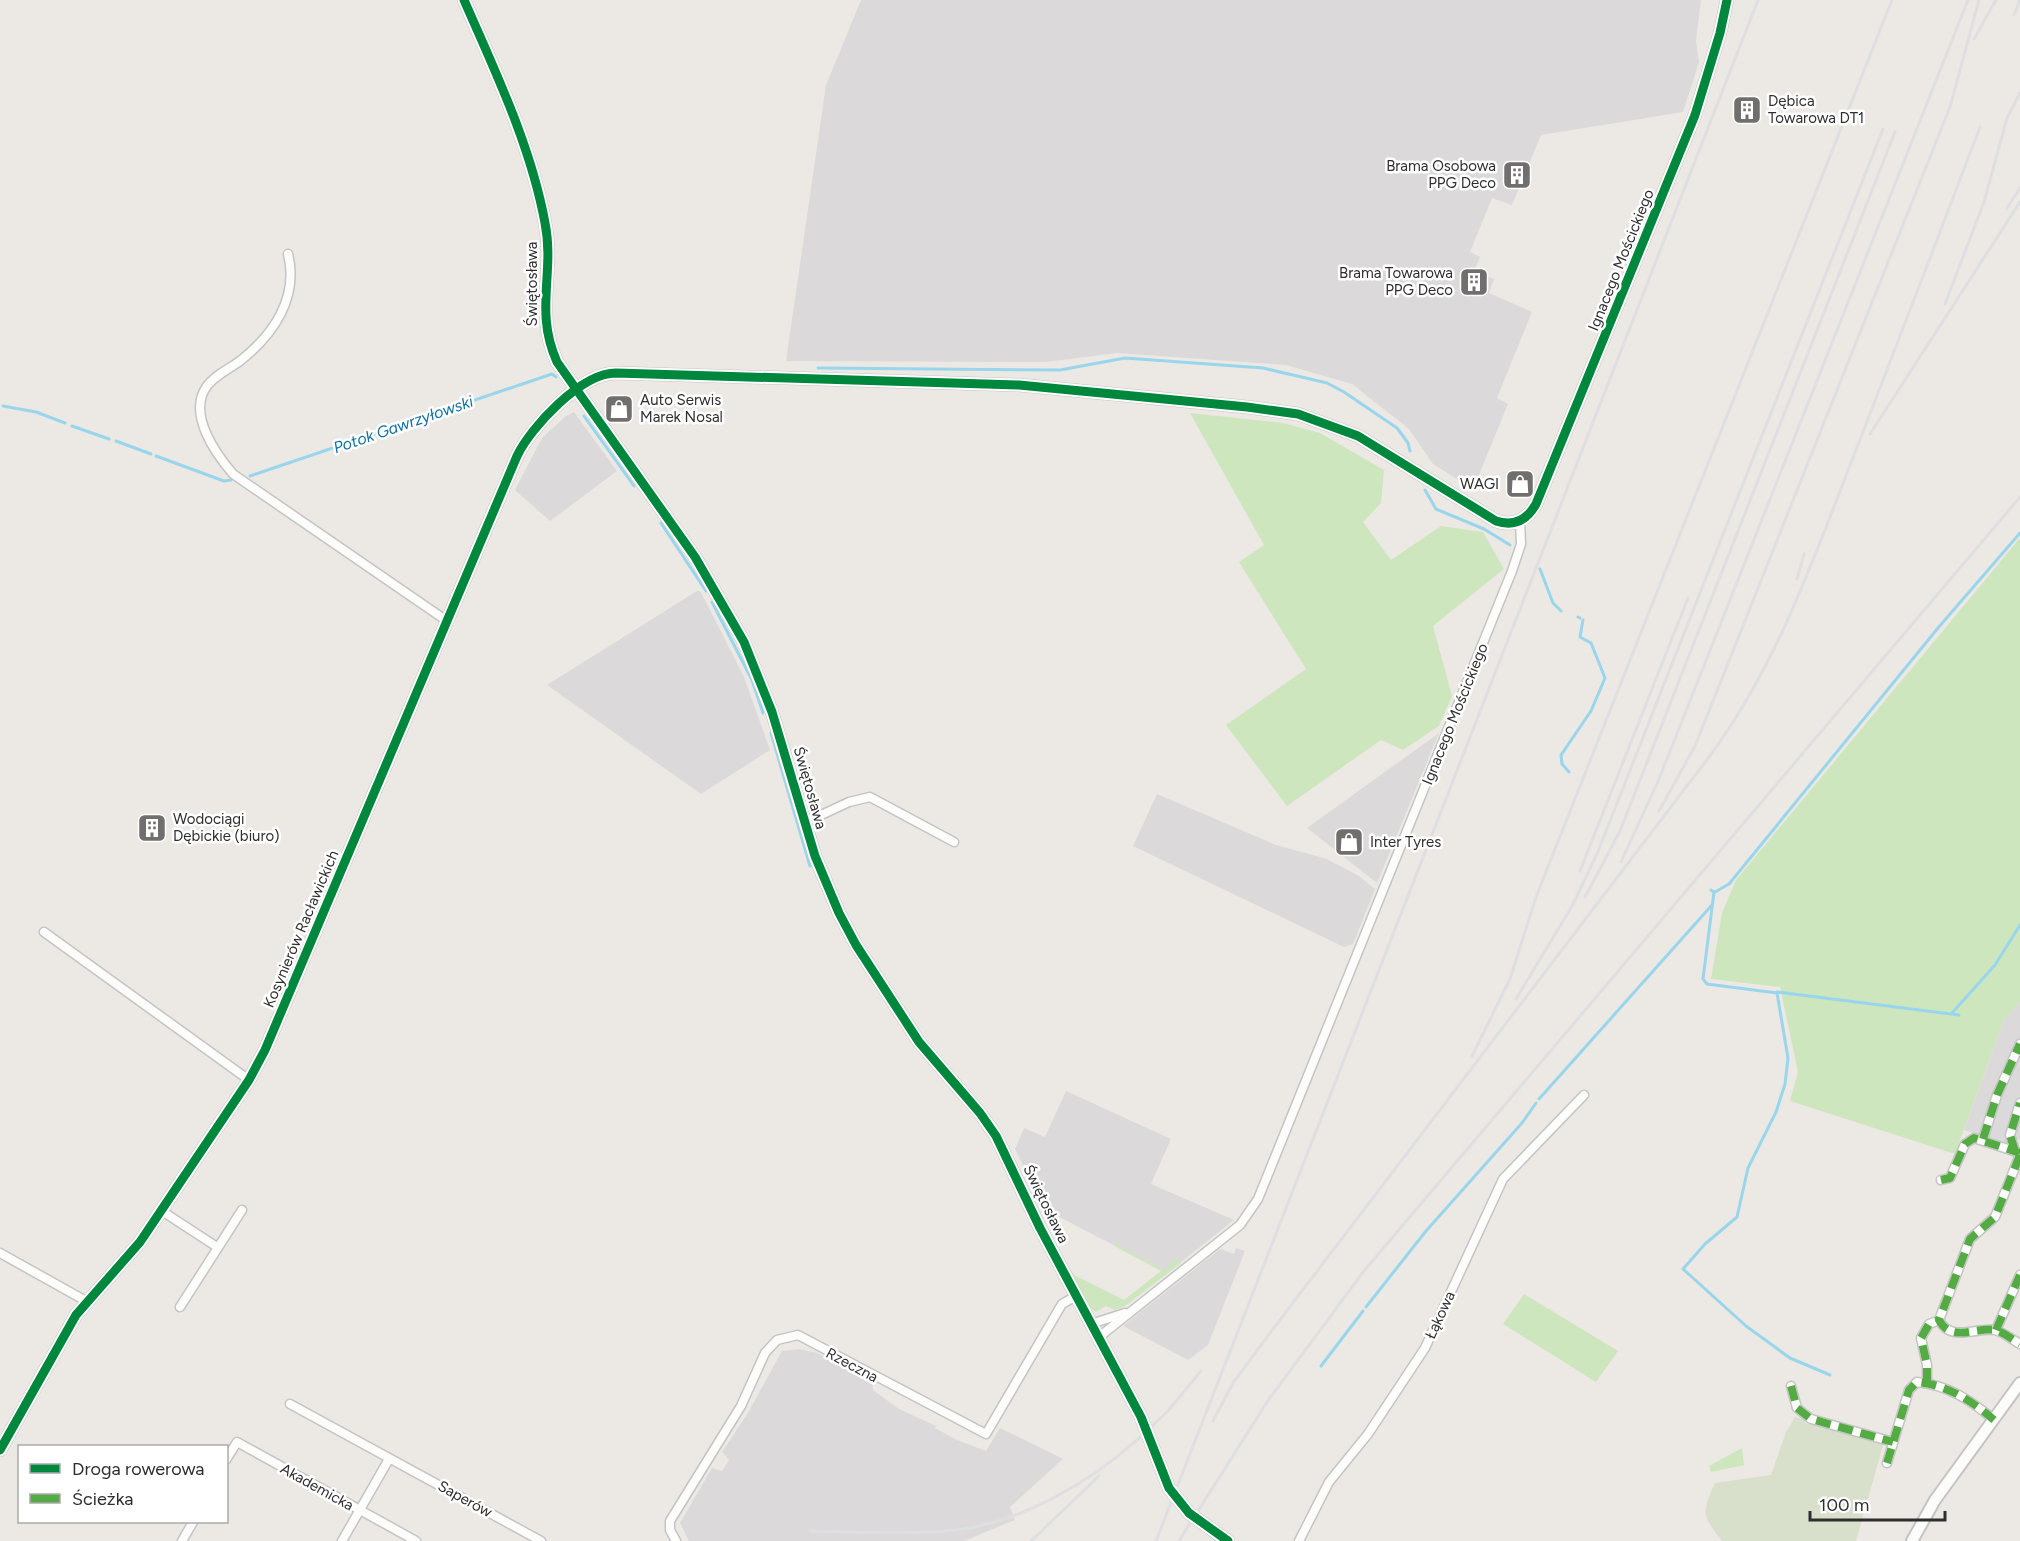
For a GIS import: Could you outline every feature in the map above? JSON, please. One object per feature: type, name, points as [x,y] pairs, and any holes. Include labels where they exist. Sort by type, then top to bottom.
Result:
[{"type":"street","name":"Świętosława","points":[[464,0],[522,141],[537,185],[547,231],[546,329],[557,362],[576,392],[689,548],[736,627],[754,663],[772,712],[804,823],[822,875],[856,945],[929,1055],[990,1126],[1076,1296],[1141,1417],[1168,1488],[1189,1513],[1228,1541]]},
{"type":"street","name":"Ignacego Mościckiego","points":[[1099,1337],[1240,1225],[1258,1199],[1512,571],[1521,544],[1520,521],[1528,516],[1536,504],[1682,150],[1715,51],[1727,0]]},
{"type":"street","points":[[288,254],[291,274],[289,295],[278,321],[263,340],[216,376],[202,394],[200,415],[204,426],[216,451],[233,474],[447,621]]},
{"type":"street","name":"Kosynierów Racławickich","points":[[0,1450],[70,1324],[87,1301],[136,1248],[249,1080],[273,1035],[524,442],[542,419],[602,375],[616,373],[792,380],[957,381],[1246,406],[1298,414],[1358,436],[1496,520],[1508,524],[1520,521]]},
{"type":"street","points":[[804,823],[849,802],[870,797],[954,842]]},
{"type":"street","points":[[44,932],[249,1080]]},
{"type":"street","points":[[1983,1139],[1997,1095],[2020,1044]]},
{"type":"street","name":"Łąkowa","points":[[1299,1541],[1329,1482],[1368,1434],[1425,1348],[1503,1179],[1584,1095]]},
{"type":"street","points":[[1928,1383],[1921,1338],[1929,1324],[1939,1320],[1970,1239],[1995,1217],[2018,1153],[2010,1135],[2020,1103]]},
{"type":"street","points":[[1941,1180],[1947,1180],[1952,1175],[1968,1141],[1974,1138],[1983,1139],[2018,1153]]},
{"type":"street","points":[[180,1307],[242,1210]]},
{"type":"street","points":[[162,1211],[217,1247]]},
{"type":"street","points":[[0,1252],[87,1301]]},
{"type":"street","points":[[1996,1330],[2020,1275]]},
{"type":"street","name":"Rzeczna","points":[[676,1541],[670,1530],[670,1521],[741,1406],[765,1353],[777,1340],[798,1335],[986,1434],[1062,1304],[1076,1296]]},
{"type":"street","name":"Ignacego Mościckiego","points":[[1091,1324],[1129,1312]]},
{"type":"street","points":[[1939,1320],[1946,1329],[1959,1334],[1996,1330],[2020,1344]]},
{"type":"street","points":[[1887,1463],[1911,1385],[1928,1383],[1962,1396],[1994,1420]]},
{"type":"street","points":[[1912,1541],[1935,1500],[2020,1383]]},
{"type":"street","points":[[1791,1386],[1797,1408],[1811,1419],[1893,1442]]},
{"type":"street","name":"Saperów","points":[[290,1404],[541,1541]]},
{"type":"street","name":"Akademicka","points":[[228,1457],[237,1442],[416,1541]]},
{"type":"street","points":[[342,1541],[389,1459]]},
{"type":"street","points":[[182,1541],[192,1523]]},
{"type":"shaded area","points":[[861,0],[1701,0],[1696,41],[1699,62],[1683,112],[1541,135],[1512,205],[1492,198],[1470,252],[1480,257],[1474,271],[1494,279],[1489,293],[1532,312],[1497,398],[1508,404],[1474,487],[1433,464],[1409,429],[1352,384],[1286,365],[1117,353],[1046,362],[786,361],[826,85]]},
{"type":"shaded area","points":[[574,412],[617,471],[550,521],[515,490],[542,438],[566,416]]},
{"type":"shaded area","points":[[700,591],[744,677],[770,750],[701,794],[547,685]]},
{"type":"shaded area","points":[[1439,733],[1377,883],[1307,828]]},
{"type":"shaded area","points":[[1157,794],[1276,845],[1327,859],[1359,876],[1375,889],[1353,944],[1344,947],[1133,846]]},
{"type":"shaded area","points":[[2020,1002],[2020,1140],[2010,1137],[2007,1144],[1964,1130],[2004,1020]]},
{"type":"shaded area","points":[[1066,1091],[1171,1139],[1151,1184],[1234,1220],[1167,1273],[1044,1209],[1015,1149],[1024,1128],[1045,1137]]},
{"type":"shaded area","points":[[1236,1248],[1245,1251],[1208,1345],[1188,1360],[1123,1326],[1220,1249],[1234,1254]]},
{"type":"shaded area","points":[[799,1349],[817,1353],[872,1380],[873,1390],[899,1409],[936,1426],[935,1428],[957,1440],[986,1451],[1000,1428],[1063,1459],[1010,1507],[1015,1520],[964,1541],[689,1541],[680,1523],[712,1468],[722,1471],[729,1460],[722,1452],[748,1413],[782,1351]]},
{"type":"green space","points":[[1190,413],[1283,423],[1320,433],[1384,470],[1381,503],[1363,522],[1391,560],[1441,526],[1483,532],[1504,569],[1433,626],[1452,696],[1439,726],[1403,750],[1381,740],[1287,806],[1226,725],[1306,669],[1239,562],[1264,545]]},
{"type":"green space","points":[[2020,538],[2020,1002],[2004,1020],[1955,1154],[1790,1101],[1798,1072],[1780,987],[1711,979],[1722,913],[1736,880]]},
{"type":"green space","points":[[1120,1239],[1119,1246],[1165,1270],[1176,1258],[1181,1263],[1125,1306],[1115,1310],[1106,1306],[1096,1312],[1085,1303],[1068,1272],[1071,1270],[1074,1275],[1124,1300],[1161,1271],[1116,1247]]},
{"type":"green space","points":[[1524,1294],[1618,1351],[1596,1382],[1503,1324]]},
{"type":"green space","points":[[1795,1417],[1805,1420],[1805,1423],[1884,1442],[1856,1541],[1722,1541],[1710,1525],[1706,1514],[1707,1501],[1715,1483],[1771,1475],[1786,1432]]},
{"type":"green space","points":[[1742,1448],[1744,1465],[1711,1472],[1709,1466]]},
{"type":"waterway","points":[[818,368],[1060,370],[1125,358],[1263,368],[1327,383],[1344,392],[1397,428],[1408,443],[1410,451]]},
{"type":"waterway","name":"Potok Gawrzyłowski","points":[[250,476],[552,374],[556,377]]},
{"type":"waterway","name":"Potok Gawrzyłowski","points":[[3,406],[36,412],[65,423]]},
{"type":"waterway","name":"Potok Gawrzyłowski","points":[[584,416],[634,486]]},
{"type":"waterway","name":"Potok Gawrzyłowski","points":[[72,426],[109,439]]},
{"type":"waterway","name":"Potok Gawrzyłowski","points":[[116,441],[151,454]]},
{"type":"waterway","name":"Potok Gawrzyłowski","points":[[156,456],[224,481],[231,480]]},
{"type":"waterway","points":[[1425,490],[1436,509],[1484,529],[1510,545]]},
{"type":"waterway","name":"Potok Gawrzyłowski","points":[[661,523],[706,591]]},
{"type":"waterway","points":[[1715,892],[1729,884],[1938,628],[2020,533]]},
{"type":"waterway","points":[[1540,569],[1553,603],[1561,611]]},
{"type":"waterway","name":"Potok Gawrzyłowski","points":[[712,602],[752,680],[763,713]]},
{"type":"waterway","points":[[1569,772],[1562,764],[1561,755],[1591,711],[1605,678],[1591,643],[1580,637],[1583,620]]},
{"type":"waterway","name":"Potok Gawrzyłowski","points":[[771,733],[810,866]]},
{"type":"waterway","points":[[1711,890],[1714,892],[1703,979],[1707,984],[1777,993],[1788,1058],[1785,1084],[1776,1112],[1748,1168],[1737,1217],[1705,1244],[1683,1269],[1746,1326],[1790,1358],[1830,1375]]},
{"type":"waterway","points":[[1539,1099],[1712,905]]},
{"type":"waterway","points":[[1952,1013],[1995,965],[2020,925]]},
{"type":"waterway","points":[[1777,992],[1959,1015]]},
{"type":"waterway","points":[[1366,1307],[1426,1231],[1522,1123],[1536,1103]]},
{"type":"waterway","points":[[1321,1366],[1363,1311]]},
{"type":"waterway","name":"Potok Gawrzyłowski","points":[[1210,1535],[1218,1541]]},
{"type":"railway","points":[[1156,1541],[1758,0]]},
{"type":"railway","points":[[1472,1056],[1510,979],[1536,897],[1892,0]]},
{"type":"railway","points":[[1621,862],[1659,779],[1968,0]]},
{"type":"railway","points":[[1659,811],[1695,746],[1950,107],[1979,0]]},
{"type":"railway","points":[[1974,39],[1996,0]]},
{"type":"railway","points":[[2014,15],[2020,0]]},
{"type":"railway","points":[[1945,304],[1984,202],[2007,118],[2020,93]]},
{"type":"railway","points":[[1213,1421],[1233,1383],[1709,757],[1755,685],[1793,609],[1980,127]]},
{"type":"railway","points":[[1516,999],[1572,906],[1597,854],[1883,129]]},
{"type":"railway","points":[[1585,897],[1620,831],[1895,132]]},
{"type":"railway","points":[[2007,208],[2020,188]]},
{"type":"railway","points":[[1870,434],[2020,202]]},
{"type":"railway","points":[[1179,1541],[1269,1399],[1364,1271],[2020,497]]},
{"type":"railway","points":[[1797,579],[1804,554]]},
{"type":"railway","points":[[1580,871],[1688,598]]},
{"type":"railway","points":[[1134,1443],[1167,1412],[1201,1371]]},
{"type":"railway","points":[[810,1531],[920,1532],[981,1526],[1005,1519],[1053,1498],[1098,1471],[1138,1439]]},
{"type":"railway","points":[[1031,1541],[1099,1476]]},
{"type":"marked path","points":[[1983,1139],[1997,1095],[2020,1044]]},
{"type":"marked path","points":[[2015,1151],[2010,1135],[2020,1103]]},
{"type":"marked path","points":[[1941,1180],[1950,1178],[1965,1144],[1974,1138],[2020,1153]]},
{"type":"marked path","points":[[2020,1155],[1995,1217],[1970,1239],[1939,1320],[1950,1331],[1995,1330],[2020,1344]]},
{"type":"marked path","points":[[1996,1330],[2020,1275]]},
{"type":"marked path","points":[[1927,1383],[1927,1365],[1921,1338],[1929,1324],[1939,1320]]},
{"type":"marked path","points":[[1887,1463],[1909,1390],[1917,1382],[1949,1390],[1977,1406],[1994,1420]]},
{"type":"marked path","points":[[1791,1386],[1797,1408],[1811,1419],[1893,1442]]},
{"type":"cycle path","points":[[464,0],[511,109],[539,194],[547,241],[547,326],[557,362],[695,557],[744,642],[772,712],[815,856],[839,913],[856,945],[919,1042],[980,1113],[996,1136],[1040,1228],[1141,1417],[1169,1488],[1189,1513],[1228,1541]]},
{"type":"cycle path","points":[[0,1450],[76,1315],[140,1242],[249,1080],[265,1050],[517,456],[545,417],[573,392],[602,375],[616,373],[1019,385],[1247,407],[1298,414],[1358,436],[1496,521],[1503,523],[1519,521],[1536,504],[1695,115],[1720,33],[1727,0]]},
{"type":"place","name":"Dębica Towarowa DT1","points":[[1747,110]]},
{"type":"place","name":"Brama Osobowa PPG Deco","points":[[1517,175]]},
{"type":"place","name":"Brama Towarowa PPG Deco","points":[[1474,282]]},
{"type":"place","name":"Auto Serwis Marek Nosal","points":[[619,409]]},
{"type":"place","name":"WAGI","points":[[1520,484]]},
{"type":"place","name":"Wodociągi Dębickie (biuro)","points":[[152,828]]},
{"type":"place","name":"Inter Tyres","points":[[1349,842]]}]
